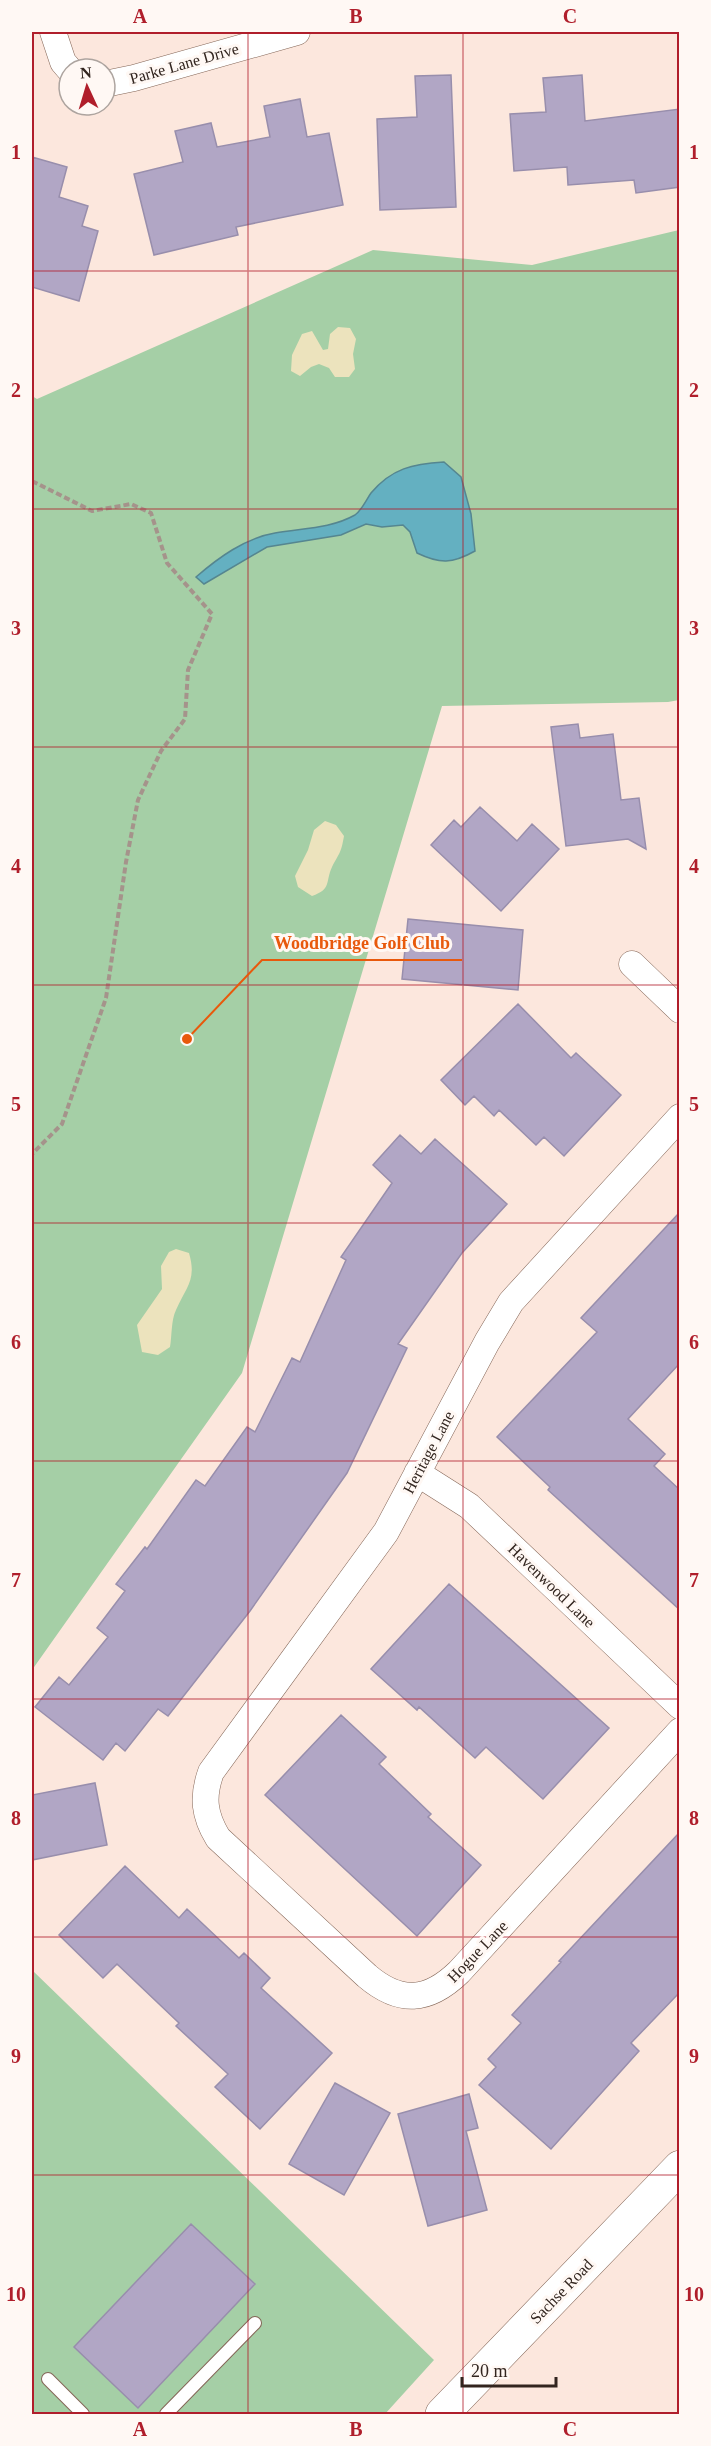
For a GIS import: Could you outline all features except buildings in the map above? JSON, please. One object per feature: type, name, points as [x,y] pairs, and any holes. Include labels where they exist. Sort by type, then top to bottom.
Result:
[{"type":"main road","name":"Sachse Road","points":[[442,2415],[680,2167]]},
{"type":"street","points":[[52,32],[61,57]]},
{"type":"street","name":"Parke Lane Drive","points":[[117,82],[297,32]]},
{"type":"street","points":[[632,964],[680,1010]]},
{"type":"street","name":"Heritage Lane","points":[[204,1806],[205,1788],[211,1772],[386,1532],[487,1342],[511,1302],[680,1117]]},
{"type":"street","name":"Havenwood Lane","points":[[417,1473],[469,1506],[680,1706]]},
{"type":"street","name":"Hogue Lane","points":[[204,1806],[208,1823],[218,1838],[367,1976],[380,1987],[396,1994],[414,1996],[431,1993],[447,1984],[680,1731]]},
{"type":"lane","points":[[166,2415],[255,2323]]},
{"type":"lane","points":[[48,2379],[83,2415]]},
{"type":"path","points":[[32,481],[92,511],[131,504],[151,513],[167,563],[212,614],[188,670],[185,719],[161,751],[138,800],[126,862],[106,998],[62,1124],[32,1154]]},
{"type":"green space","points":[[679,230],[679,700],[442,706],[242,1373],[32,1670],[32,396],[37,399],[373,250],[532,265]]},
{"type":"green space","points":[[32,1970],[434,2360],[385,2414],[32,2414]]},
{"type":"sand","points":[[338,327],[350,328],[356,339],[353,354],[355,369],[349,377],[335,377],[329,368],[319,364],[300,376],[291,371],[292,355],[302,334],[312,331],[323,350],[328,349],[330,334]]},
{"type":"sand","points":[[325,821],[336,825],[344,836],[325,888],[312,896],[298,887],[295,876],[308,850],[314,830]]},
{"type":"sand","points":[[176,1249],[189,1253],[192,1270],[189,1283],[174,1314],[170,1347],[158,1355],[142,1352],[137,1325],[162,1289],[161,1266],[169,1252]]},
{"type":"water","points":[[444,462],[461,477],[471,514],[475,551],[467,555],[453,560],[439,561],[417,553],[410,532],[403,525],[382,527],[366,524],[341,535],[267,547],[204,584],[196,577],[223,556],[253,539],[275,533],[326,526],[345,520],[355,515],[371,493],[395,473],[413,466]]},
{"type":"place","name":"Woodbridge Golf Club","points":[[187,1039]]}]
